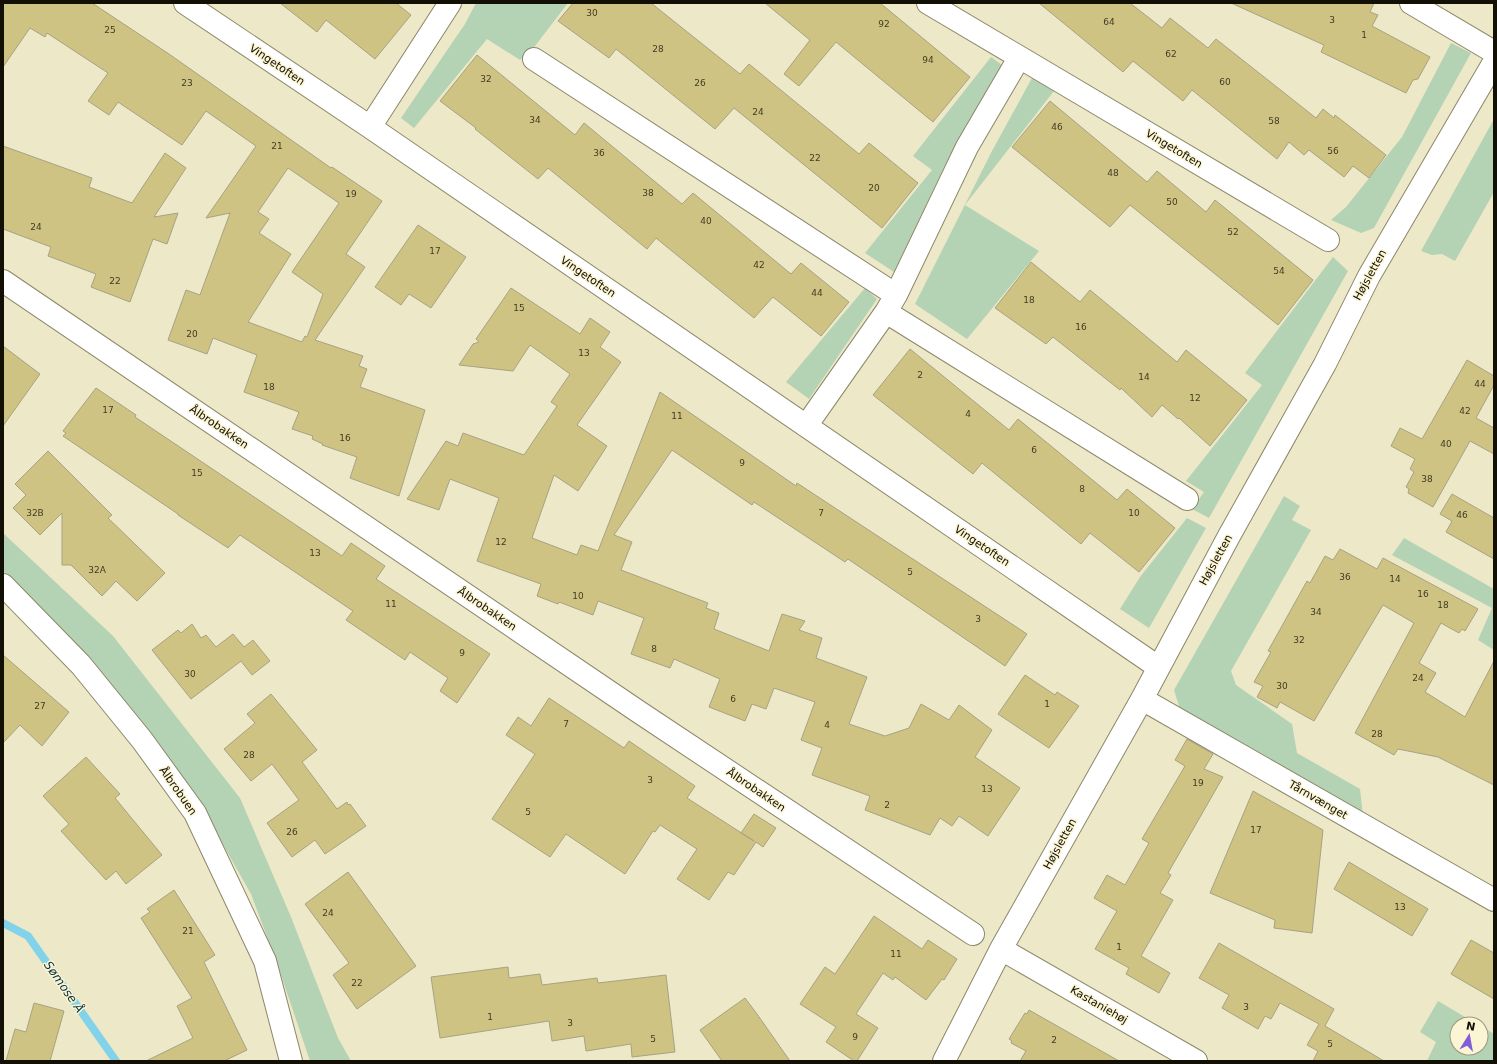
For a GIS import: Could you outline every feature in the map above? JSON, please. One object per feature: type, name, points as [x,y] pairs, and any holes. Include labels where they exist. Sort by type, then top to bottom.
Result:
[{"type":"street","name":"Vingetoften","points":[[185,3],[370,127],[1158,666]]},
{"type":"street","name":"Vingetoften","points":[[928,3],[1328,240]]},
{"type":"street","points":[[1410,3],[1494,52]]},
{"type":"street","points":[[370,127],[448,4]]},
{"type":"street","points":[[806,426],[891,304],[967,147],[1019,58]]},
{"type":"street","points":[[534,59],[891,304],[1187,499]]},
{"type":"street","name":"Højsletten","points":[[944,1061],[1001,949],[1142,699],[1158,666],[1325,364],[1369,276],[1494,62]]},
{"type":"street","name":"Ålbrobakken","points":[[3,281],[639,712],[973,934]]},
{"type":"street","name":"Ålbrobuen","points":[[3,585],[81,665],[142,740],[195,813],[265,961],[291,1061]]},
{"type":"street","name":"Tårnvænget","points":[[1142,699],[1494,900]]},
{"type":"street","name":"Kastaniehøj","points":[[1001,949],[1196,1061]]},
{"type":"green space","points":[[476,3],[568,3],[535,46],[520,60],[487,39],[414,128],[401,118],[465,24]]},
{"type":"green space","points":[[1451,43],[1471,53],[1374,228],[1361,233],[1331,220],[1346,207],[1402,137]]},
{"type":"green space","points":[[991,57],[1002,65],[946,163],[894,272],[865,253],[932,170],[913,156]]},
{"type":"green space","points":[[1032,78],[1054,91],[965,205],[1039,251],[967,339],[915,304],[992,151]]},
{"type":"green space","points":[[1494,119],[1494,192],[1455,261],[1442,254],[1432,255],[1421,251]]},
{"type":"green space","points":[[1333,257],[1348,271],[1209,518],[1192,509],[1204,492],[1186,481],[1262,385],[1245,373]]},
{"type":"green space","points":[[865,288],[877,299],[809,399],[786,382]]},
{"type":"green space","points":[[1284,496],[1300,506],[1292,520],[1311,530],[1231,671],[1236,685],[1292,724],[1297,753],[1360,789],[1363,816],[1180,709],[1174,690]]},
{"type":"green space","points":[[1187,518],[1206,528],[1149,628],[1120,609],[1140,577]]},
{"type":"green space","points":[[3,533],[113,636],[240,798],[291,917],[338,1038],[351,1061],[310,1061],[279,969],[251,894],[212,825],[145,727],[26,592],[3,571]]},
{"type":"green space","points":[[1404,538],[1494,589],[1494,650],[1478,640],[1492,608],[1392,555]]},
{"type":"green space","points":[[1438,1001],[1463,1016],[1449,1016],[1449,1056],[1489,1056],[1489,1031],[1494,1034],[1494,1061],[1427,1061],[1436,1042],[1420,1032]]},
{"type":"building","points":[[3,3],[92,3],[169,54],[331,168],[332,167],[382,201],[346,254],[365,267],[315,340],[363,356],[359,366],[367,369],[360,387],[425,410],[399,496],[350,478],[357,457],[322,445],[323,444],[312,439],[313,436],[292,429],[299,412],[244,392],[257,355],[213,338],[207,354],[168,340],[186,290],[200,295],[230,213],[206,218],[256,146],[206,111],[182,145],[118,102],[109,115],[88,101],[108,73],[47,33],[45,37],[30,28],[3,67]],"holes":[[[288,168],[339,203],[292,272],[323,294],[307,337],[305,336],[302,342],[248,322],[291,254],[259,233],[269,219],[258,212]]]},
{"type":"building","points":[[280,3],[396,3],[411,15],[375,59],[326,20],[317,32]]},
{"type":"building","points":[[573,3],[651,3],[740,74],[749,64],[859,154],[869,143],[918,183],[882,228],[734,108],[715,129],[616,49],[609,58],[558,21]]},
{"type":"building","points":[[765,3],[880,3],[970,77],[933,122],[836,42],[799,86],[784,74],[810,40]]},
{"type":"building","points":[[1039,3],[1130,3],[1162,28],[1170,18],[1208,48],[1216,39],[1316,118],[1323,109],[1334,118],[1335,115],[1386,155],[1369,178],[1353,166],[1344,177],[1309,150],[1304,155],[1289,142],[1277,159],[1192,90],[1183,101],[1133,61],[1123,72]]},
{"type":"building","points":[[1231,3],[1374,3],[1370,12],[1378,15],[1372,26],[1430,57],[1418,79],[1413,80],[1406,93],[1321,52],[1324,45]]},
{"type":"building","points":[[477,55],[575,135],[584,123],[682,204],[693,193],[791,274],[801,263],[849,302],[821,336],[773,297],[754,318],[656,238],[647,249],[548,168],[538,179],[475,129],[476,128],[440,101]]},
{"type":"building","points":[[1050,101],[1147,182],[1157,171],[1206,212],[1215,200],[1313,280],[1278,325],[1130,205],[1110,227],[1012,147]]},
{"type":"building","points":[[3,146],[92,178],[89,187],[132,203],[165,153],[186,168],[154,217],[178,213],[167,244],[153,239],[130,302],[91,287],[96,274],[48,256],[51,247],[3,229]]},
{"type":"building","points":[[418,225],[466,257],[431,308],[409,294],[401,305],[375,287]]},
{"type":"building","points":[[1031,262],[1080,302],[1090,290],[1177,362],[1186,350],[1247,400],[1210,446],[1162,405],[1152,417],[1121,388],[1120,390],[1053,337],[1046,344],[995,308]]},
{"type":"building","points":[[511,288],[580,334],[590,318],[610,332],[600,347],[621,362],[577,425],[607,446],[578,491],[554,475],[532,538],[577,555],[581,545],[598,551],[660,392],[796,486],[797,483],[1027,634],[1005,666],[848,559],[845,562],[754,502],[752,505],[672,450],[614,535],[632,542],[621,570],[708,603],[706,608],[719,613],[714,629],[769,651],[782,614],[805,621],[799,630],[822,638],[816,658],[867,677],[849,724],[885,736],[909,728],[921,704],[949,720],[959,705],[992,730],[975,757],[1020,788],[988,836],[959,816],[952,826],[940,818],[930,835],[865,810],[870,796],[812,775],[822,748],[801,740],[815,702],[774,688],[766,709],[752,704],[745,721],[709,707],[720,679],[674,659],[670,668],[631,654],[644,618],[598,601],[593,615],[559,602],[558,604],[537,596],[541,584],[477,561],[499,498],[450,479],[439,510],[407,499],[446,441],[458,446],[463,433],[524,455],[557,406],[551,402],[570,374],[530,345],[513,371],[459,365],[473,344],[479,342],[476,339]]},
{"type":"building","points":[[3,346],[40,374],[3,426]]},
{"type":"building","points":[[910,349],[1009,430],[1018,419],[1117,500],[1127,489],[1175,528],[1139,572],[1090,533],[1081,544],[982,463],[973,474],[873,395]]},
{"type":"building","points":[[1467,360],[1494,376],[1494,385],[1476,418],[1494,428],[1494,454],[1470,441],[1433,507],[1408,493],[1409,489],[1406,487],[1414,472],[1410,469],[1415,459],[1391,446],[1400,428],[1422,439]]},
{"type":"building","points":[[96,388],[136,415],[135,417],[342,556],[351,543],[385,566],[376,579],[490,654],[457,703],[440,691],[448,678],[410,652],[405,660],[346,620],[353,611],[240,535],[228,548],[63,436],[66,433],[63,431]]},
{"type":"building","points":[[48,451],[112,515],[108,518],[165,573],[137,601],[116,581],[102,596],[71,565],[62,565],[62,513],[40,535],[13,508],[26,495],[15,484]]},
{"type":"building","points":[[1452,494],[1494,518],[1494,559],[1446,532],[1452,521],[1440,514]]},
{"type":"building","points":[[1340,549],[1377,569],[1383,558],[1478,609],[1465,631],[1462,629],[1459,633],[1441,623],[1419,663],[1436,673],[1425,692],[1465,717],[1494,661],[1494,785],[1438,757],[1398,749],[1394,755],[1355,733],[1414,623],[1383,605],[1314,721],[1280,702],[1277,708],[1257,697],[1263,686],[1254,682],[1271,652],[1268,651],[1307,581],[1310,583],[1325,556],[1333,560]]},
{"type":"building","points":[[192,624],[201,638],[206,635],[216,647],[233,634],[244,647],[253,640],[270,661],[252,675],[241,661],[191,699],[152,650],[178,630],[181,633]]},
{"type":"building","points":[[3,655],[69,712],[42,746],[20,725],[3,743]]},
{"type":"building","points":[[1025,675],[1055,695],[1057,692],[1079,706],[1049,748],[998,714]]},
{"type":"building","points":[[271,694],[317,750],[302,762],[337,809],[347,802],[366,826],[325,854],[315,840],[292,857],[267,823],[299,800],[272,764],[251,781],[224,749],[255,723],[247,714]]},
{"type":"building","points":[[549,698],[624,748],[629,741],[695,786],[687,798],[741,833],[754,814],[776,828],[763,847],[756,842],[734,875],[728,872],[709,900],[677,879],[697,849],[660,825],[655,832],[653,831],[625,874],[566,834],[550,857],[492,819],[535,754],[506,735],[518,717],[531,726]]},
{"type":"building","points":[[1187,739],[1213,754],[1204,769],[1223,777],[1168,873],[1171,875],[1160,893],[1173,900],[1141,956],[1170,973],[1159,993],[1126,974],[1129,968],[1095,949],[1117,911],[1094,898],[1107,875],[1125,885],[1149,843],[1142,839],[1185,766],[1175,760]]},
{"type":"building","points":[[86,757],[120,794],[115,798],[162,855],[126,884],[116,871],[106,880],[61,831],[69,824],[43,796]]},
{"type":"building","points":[[1253,791],[1323,830],[1312,933],[1274,928],[1275,920],[1210,893]]},
{"type":"building","points":[[1349,862],[1428,909],[1412,936],[1334,889]]},
{"type":"building","points":[[348,872],[416,966],[357,1009],[333,975],[349,963],[305,904]]},
{"type":"building","points":[[174,890],[215,955],[204,962],[247,1050],[224,1061],[146,1061],[193,1038],[177,1006],[192,998],[141,918],[150,912],[147,909]]},
{"type":"building","points":[[874,916],[922,949],[928,940],[957,959],[944,980],[942,979],[926,1000],[895,977],[893,980],[883,973],[856,1014],[878,1028],[857,1061],[854,1061],[826,1042],[836,1027],[800,1004],[825,967],[835,974]]},
{"type":"building","points":[[1471,940],[1494,953],[1494,999],[1451,974]]},
{"type":"building","points":[[1219,943],[1334,1009],[1325,1026],[1384,1061],[1313,1061],[1318,1051],[1307,1045],[1319,1024],[1280,1003],[1271,1019],[1265,1016],[1258,1029],[1222,1008],[1229,995],[1199,978]]},
{"type":"building","points":[[508,967],[509,978],[540,974],[542,985],[597,978],[598,983],[666,975],[675,1052],[632,1057],[631,1044],[586,1051],[584,1036],[552,1041],[549,1021],[440,1038],[431,977]]},
{"type":"building","points":[[745,998],[790,1061],[722,1061],[700,1030]]},
{"type":"building","points":[[34,1003],[64,1011],[50,1061],[6,1061],[15,1029],[26,1032]]},
{"type":"building","points":[[1029,1010],[1119,1061],[1020,1061],[1026,1051],[1011,1043],[1012,1041],[1009,1039],[1025,1013],[1027,1014]]},
{"type":"waterway","name":"Sømose Å","points":[[3,923],[28,936],[116,1061]]}]
